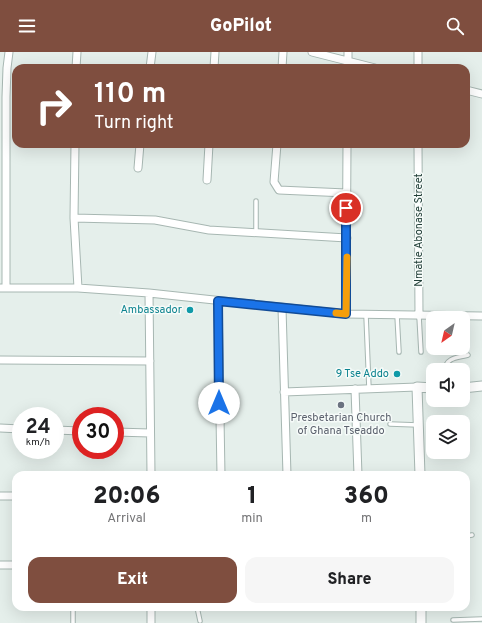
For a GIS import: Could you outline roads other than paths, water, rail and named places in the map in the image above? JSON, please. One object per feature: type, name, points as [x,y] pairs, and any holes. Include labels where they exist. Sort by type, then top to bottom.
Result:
[{"type":"street","points":[[8,52],[3,288],[78,288],[149,293],[346,314],[482,316]]},
{"type":"street","points":[[76,64],[77,52]]},
{"type":"street","points":[[150,64],[152,52]]},
{"type":"street","points":[[214,52],[214,64]]},
{"type":"street","points":[[282,64],[283,52]]},
{"type":"street","points":[[312,52],[345,64]]},
{"type":"street","points":[[348,52],[348,64]]},
{"type":"street","points":[[418,52],[418,64]]},
{"type":"street","points":[[470,91],[482,94]]},
{"type":"street","points":[[75,148],[74,218],[78,288]]},
{"type":"street","points":[[138,168],[140,148]]},
{"type":"street","points":[[207,180],[209,148]]},
{"type":"street","points":[[277,148],[274,182],[279,190],[346,193]]},
{"type":"street","points":[[346,314],[347,148]]},
{"type":"street","name":"Nmatie Abonase Street","points":[[418,148],[419,316]]},
{"type":"street","points":[[74,218],[155,220],[209,230],[347,238]]},
{"type":"street","points":[[149,293],[151,471]]},
{"type":"street","points":[[218,301],[221,471]]},
{"type":"street","points":[[282,308],[287,471]]},
{"type":"street","points":[[0,360],[150,361]]},
{"type":"street","points":[[470,387],[482,386]]},
{"type":"street","points":[[417,387],[420,471]]},
{"type":"street","points":[[284,392],[426,388]]},
{"type":"street","points":[[355,389],[358,471]]},
{"type":"street","points":[[0,428],[12,429]]},
{"type":"street","points":[[124,432],[150,433]]},
{"type":"street","points":[[0,496],[12,496]]},
{"type":"street","points":[[0,565],[12,565]]},
{"type":"street","points":[[151,611],[151,623]]},
{"type":"street","points":[[421,623],[422,611]]},
{"type":"lane","points":[[256,201],[256,233]]},
{"type":"lane","points":[[366,315],[369,389]]},
{"type":"lane","points":[[398,315],[399,352]]},
{"type":"lane","points":[[419,316],[421,352]]},
{"type":"lane","points":[[447,363],[449,360],[468,355]]},
{"type":"lane","points":[[390,424],[419,425]]},
{"type":"lane","points":[[73,611],[73,623]]},
{"type":"lane","points":[[198,611],[200,622]]},
{"type":"lane","points":[[453,620],[482,619]]},
{"type":"place","name":"Ambassador","points":[[190,310]]},
{"type":"place","name":"9 Tse Addo","points":[[397,374]]},
{"type":"place","name":"Presbetarian Church of Ghana Tseaddo","points":[[341,405]]}]
